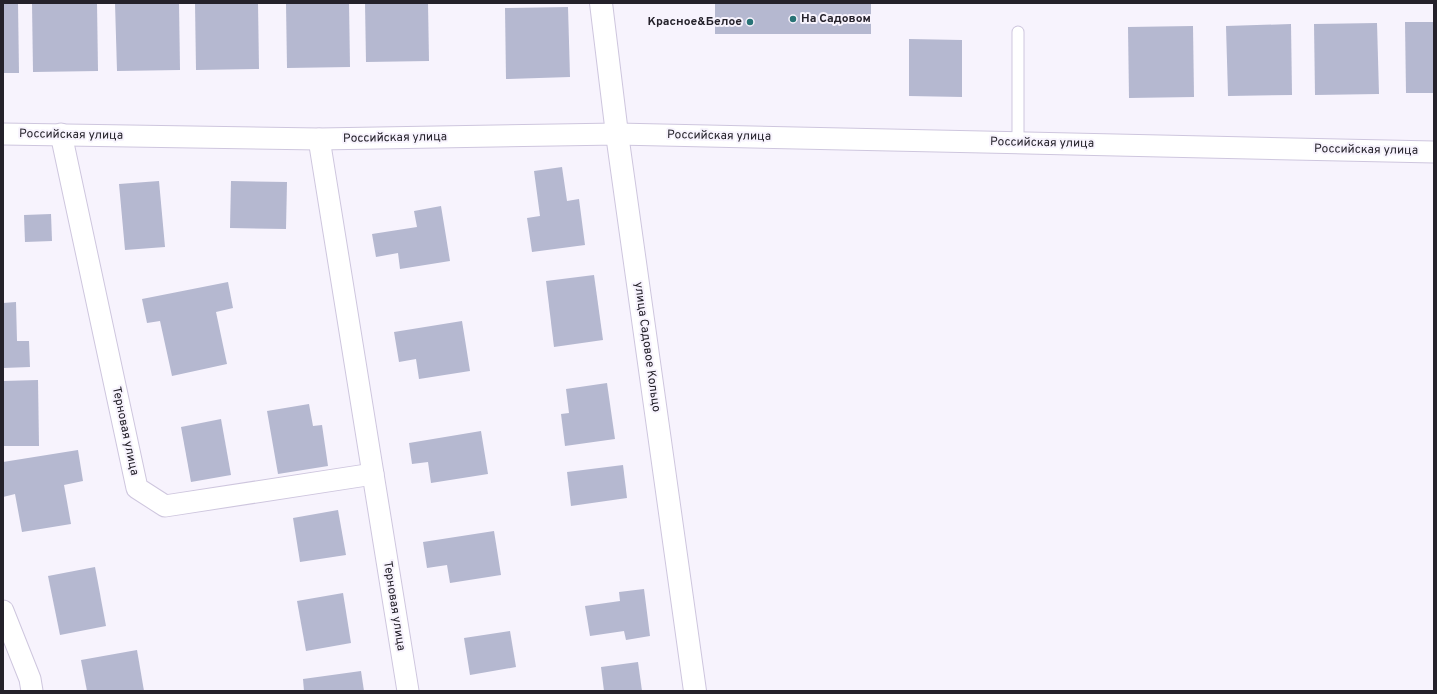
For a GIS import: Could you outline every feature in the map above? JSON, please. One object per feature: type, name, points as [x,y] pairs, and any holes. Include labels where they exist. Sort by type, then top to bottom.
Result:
[{"type":"street","name":"улица Садовое Кольцо","points":[[601,3],[617,134],[695,691]]},
{"type":"street","name":"Российская улица","points":[[3,134],[319,139],[617,134],[1434,152]]},
{"type":"street","name":"Терновая улица","points":[[61,134],[137,488],[165,506],[373,474]]},
{"type":"street","name":"Терновая улица","points":[[319,139],[408,691]]},
{"type":"street","points":[[3,611],[30,679],[32,691]]},
{"type":"lane","points":[[1018,32],[1018,143]]},
{"type":"building","points":[[3,3],[18,3],[19,73],[3,73]]},
{"type":"building","points":[[32,3],[97,3],[98,71],[33,72]]},
{"type":"building","points":[[115,3],[179,3],[180,70],[117,71]]},
{"type":"building","points":[[195,3],[258,3],[259,69],[196,70]]},
{"type":"building","points":[[286,3],[349,3],[350,67],[287,68]]},
{"type":"building","points":[[365,3],[428,3],[429,61],[366,62]]},
{"type":"building","name":"На Садовом","points":[[715,3],[871,3],[871,34],[715,34]]},
{"type":"building","points":[[568,7],[570,77],[506,79],[505,8]]},
{"type":"building","points":[[1405,22],[1434,22],[1434,93],[1406,93]]},
{"type":"building","points":[[1377,23],[1379,94],[1315,95],[1314,24]]},
{"type":"building","points":[[1291,24],[1292,95],[1228,96],[1226,26]]},
{"type":"building","points":[[1193,26],[1194,97],[1129,98],[1128,27]]},
{"type":"building","points":[[909,39],[962,40],[962,97],[909,96]]},
{"type":"building","points":[[562,167],[567,201],[579,199],[585,245],[532,252],[527,218],[540,216],[534,171]]},
{"type":"building","points":[[159,181],[165,247],[125,250],[119,184]]},
{"type":"building","points":[[231,181],[287,182],[286,229],[230,228]]},
{"type":"building","points":[[441,206],[450,261],[400,269],[398,253],[376,257],[372,234],[417,227],[414,211]]},
{"type":"building","points":[[51,214],[52,241],[25,242],[24,215]]},
{"type":"building","points":[[594,275],[603,340],[554,347],[546,281]]},
{"type":"building","points":[[228,282],[233,308],[216,312],[227,364],[172,376],[160,321],[147,323],[142,299]]},
{"type":"building","points":[[16,302],[17,341],[29,341],[30,367],[3,368],[3,303]]},
{"type":"building","points":[[462,321],[470,371],[419,379],[416,359],[399,362],[394,332]]},
{"type":"building","points":[[38,380],[39,446],[3,446],[3,381]]},
{"type":"building","points":[[607,383],[615,439],[565,446],[561,414],[569,413],[566,389]]},
{"type":"building","points":[[309,404],[313,426],[322,425],[328,466],[278,474],[267,411]]},
{"type":"building","points":[[221,419],[231,475],[191,482],[181,427]]},
{"type":"building","points":[[481,431],[488,474],[431,483],[428,462],[412,464],[409,443]]},
{"type":"building","points":[[78,450],[83,481],[64,485],[71,524],[22,532],[15,494],[3,497],[3,462]]},
{"type":"building","points":[[623,465],[627,498],[571,506],[567,472]]},
{"type":"building","points":[[338,510],[346,555],[300,562],[293,518]]},
{"type":"building","points":[[494,531],[501,575],[450,583],[447,565],[427,568],[423,542]]},
{"type":"building","points":[[95,567],[106,626],[60,635],[48,576]]},
{"type":"building","points":[[644,589],[650,636],[626,640],[624,631],[590,636],[585,606],[620,601],[619,592]]},
{"type":"building","points":[[343,593],[351,643],[306,651],[297,601]]},
{"type":"building","points":[[510,631],[516,667],[470,675],[464,638]]},
{"type":"building","points":[[137,650],[144,691],[87,691],[81,660]]},
{"type":"building","points":[[638,662],[642,691],[604,691],[601,667]]},
{"type":"building","points":[[361,671],[364,691],[304,691],[303,679]]},
{"type":"place","name":"На Садовом","points":[[793,19]]},
{"type":"place","name":"Красное&Белое","points":[[750,22]]}]
